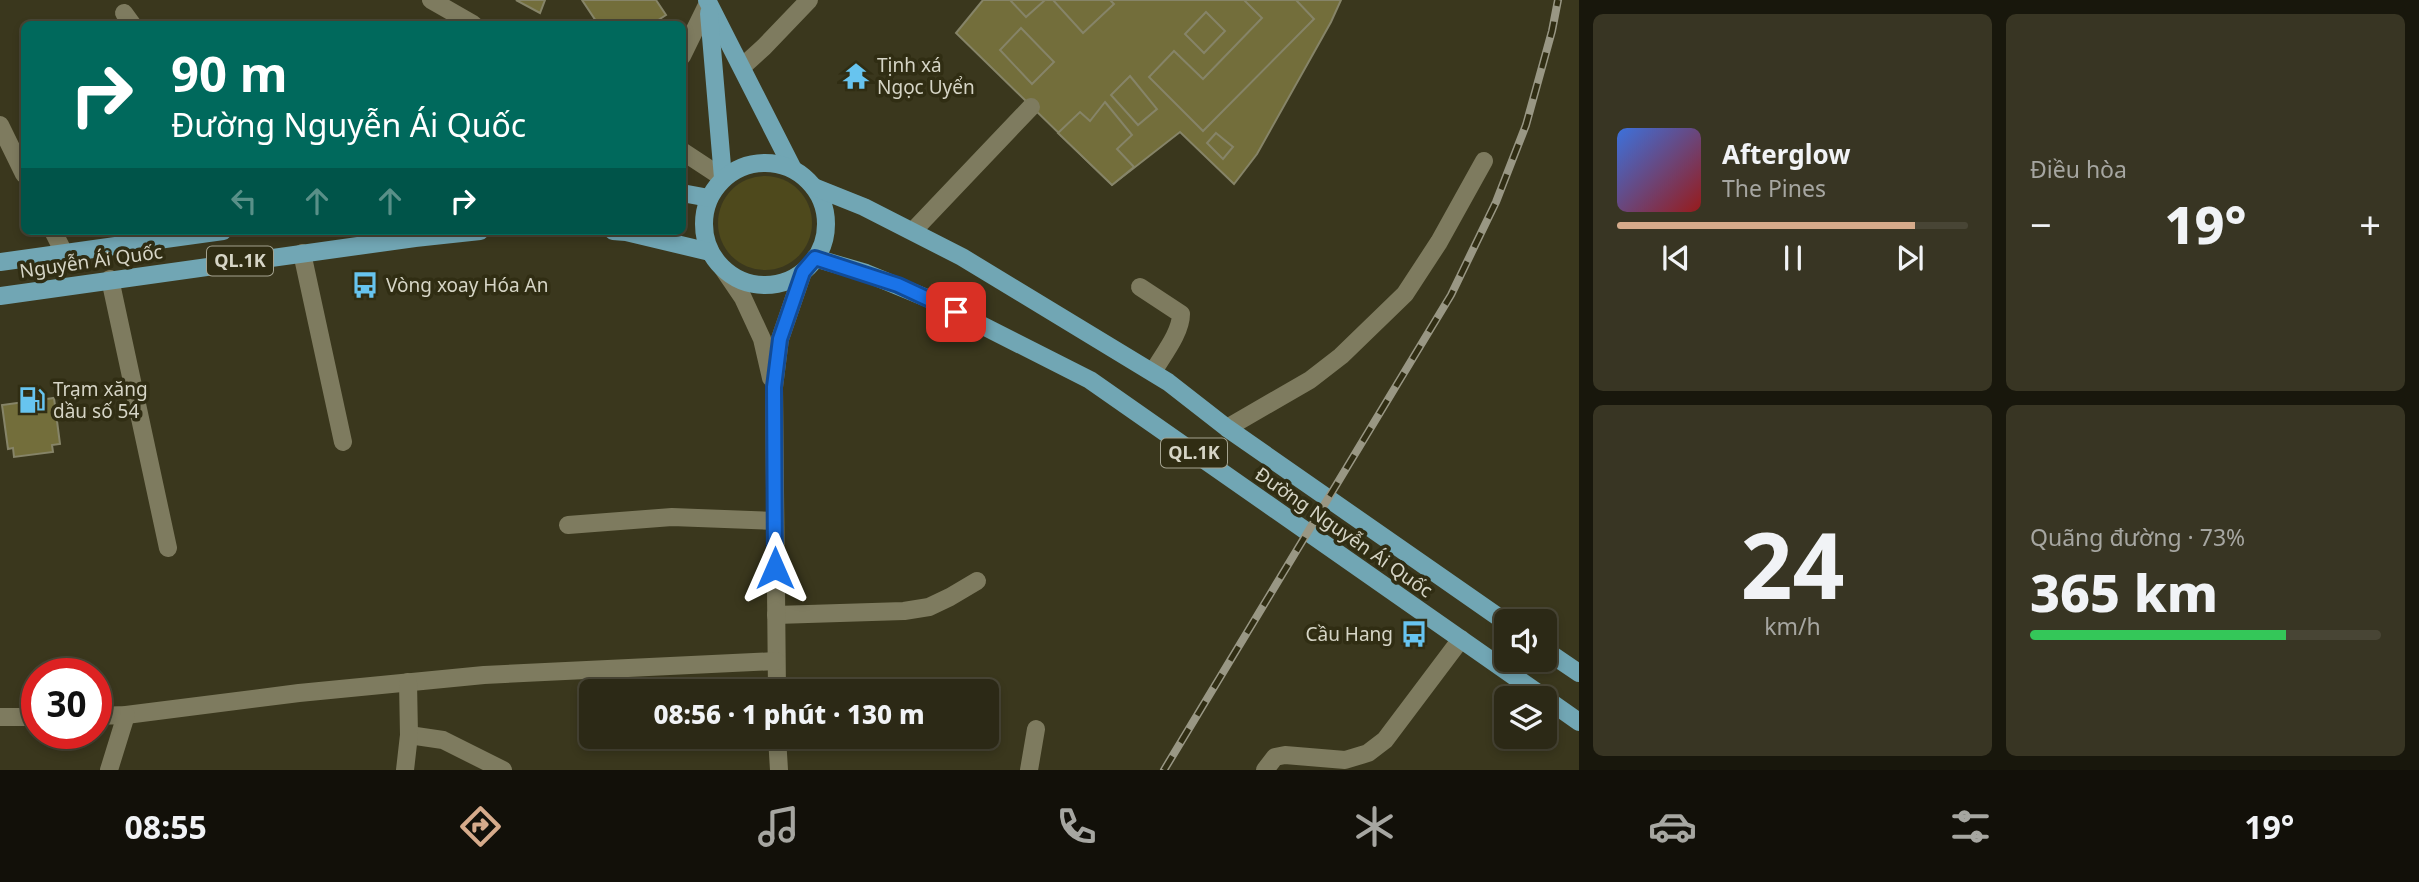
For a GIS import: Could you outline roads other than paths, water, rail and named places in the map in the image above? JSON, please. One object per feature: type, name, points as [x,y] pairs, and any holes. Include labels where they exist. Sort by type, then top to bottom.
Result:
[{"type":"main road","points":[[708,1],[793,169]]},
{"type":"main road","points":[[708,1],[723,178]]},
{"type":"main road","points":[[769,162],[793,169],[814,187],[825,215],[825,230],[815,258],[803,272],[784,282],[763,285],[742,281],[724,270],[710,252],[704,234],[704,216],[709,198],[723,178],[745,166],[769,162]]},
{"type":"main road","name":"Đường Nguyễn Ái Quốc","points":[[814,187],[864,207],[962,257],[1153,372],[1227,428],[1494,614]]},
{"type":"main road","points":[[686,194],[709,198]]},
{"type":"main road","name":"Nguyễn Ái Quốc","points":[[0,262],[165,235]]},
{"type":"main road","name":"Nguyễn Ái Quốc","points":[[0,296],[448,235]]},
{"type":"main road","points":[[639,235],[710,252]]},
{"type":"main road","name":"Đường Nguyễn Ái Quốc","points":[[815,258],[866,273],[934,301],[1090,380],[1528,686]]},
{"type":"main road","points":[[1557,658],[1579,673]]},
{"type":"main road","name":"Đường Nguyễn Ái Quốc","points":[[1557,706],[1579,722]]},
{"type":"street","points":[[431,0],[468,21]]},
{"type":"street","points":[[742,67],[809,0]]},
{"type":"street","points":[[686,49],[708,1]]},
{"type":"street","points":[[913,231],[1031,107]]},
{"type":"street","points":[[0,125],[21,168]]},
{"type":"street","points":[[686,154],[723,178]]},
{"type":"street","points":[[1227,428],[1310,380],[1341,356],[1405,294],[1484,161]]},
{"type":"street","points":[[55,235],[64,253]]},
{"type":"street","points":[[302,253],[343,442]]},
{"type":"street","points":[[724,270],[743,298],[762,339],[774,387]]},
{"type":"street","points":[[777,679],[774,387],[780,339],[803,272]]},
{"type":"street","points":[[110,279],[168,548]]},
{"type":"street","points":[[1140,287],[1181,314],[1182,319],[1153,372]]},
{"type":"street","points":[[568,525],[672,517],[775,521]]},
{"type":"street","points":[[776,615],[929,607],[976,580]]},
{"type":"street","points":[[1265,770],[1275,757],[1285,755],[1365,762],[1385,740],[1461,639]]},
{"type":"street","points":[[112,715],[299,693],[484,675],[776,661]]},
{"type":"street","points":[[405,770],[409,735],[408,682]]},
{"type":"street","points":[[109,770],[126,715]]},
{"type":"street","points":[[0,718],[21,717]]},
{"type":"street","points":[[1029,770],[1036,729]]},
{"type":"street","points":[[409,735],[443,740],[503,770]]},
{"type":"street","points":[[778,749],[779,770]]},
{"type":"railway","points":[[1164,770],[1451,295],[1496,202],[1526,125],[1558,0]]},
{"type":"place","name":"Tịnh xá Ngọc Uyển","points":[[856,76]]},
{"type":"place","name":"Vòng xoay Hóa An","points":[[365,285]]},
{"type":"place","name":"Trạm xăng dầu số 54","points":[[32,400]]},
{"type":"place","name":"Cầu Hang","points":[[1414,634]]}]
